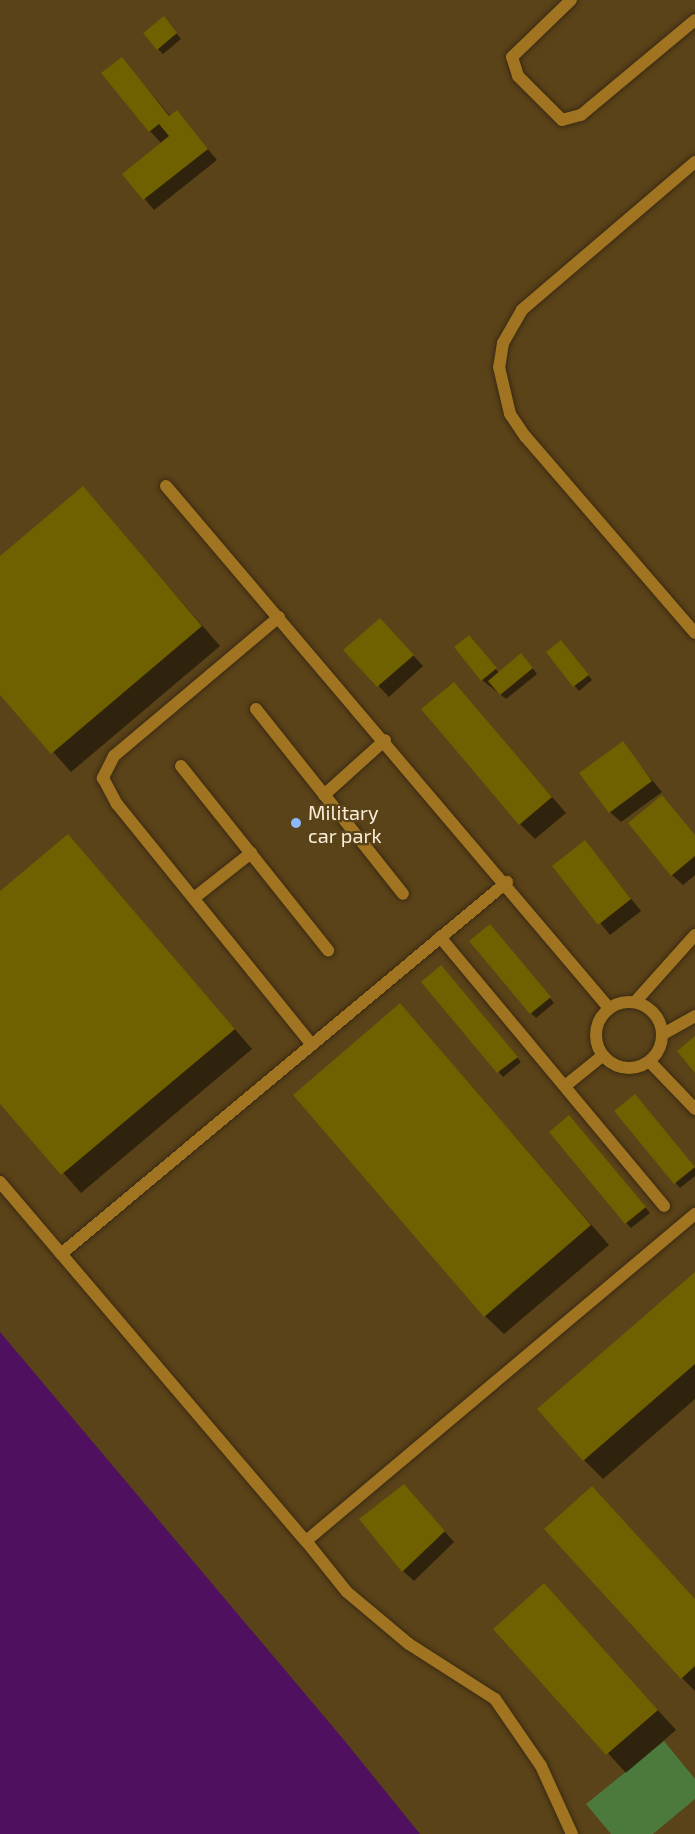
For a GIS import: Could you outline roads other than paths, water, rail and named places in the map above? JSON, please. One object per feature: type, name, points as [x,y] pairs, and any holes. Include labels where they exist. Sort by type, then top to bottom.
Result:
[{"type":"lane","points":[[571,0],[512,57],[518,76],[562,120],[581,115],[695,20]]},
{"type":"lane","points":[[695,162],[522,310],[503,343],[499,367],[504,397],[525,436],[695,633]]},
{"type":"lane","points":[[166,486],[507,882],[609,1008]]},
{"type":"lane","points":[[279,617],[114,756],[103,778],[117,804],[312,1045]]},
{"type":"lane","points":[[256,710],[403,894]]},
{"type":"lane","points":[[324,795],[385,740]]},
{"type":"lane","points":[[181,766],[328,950]]},
{"type":"lane","points":[[194,898],[251,853]]},
{"type":"lane","points":[[61,1254],[507,882]]},
{"type":"lane","points":[[650,1062],[625,1068],[602,1056],[596,1031],[609,1008],[635,1002],[695,935]]},
{"type":"lane","points":[[440,937],[664,1206]]},
{"type":"lane","points":[[635,1002],[654,1013],[663,1034]]},
{"type":"lane","points":[[650,1062],[663,1034],[695,1016]]},
{"type":"lane","points":[[565,1086],[602,1056]]},
{"type":"lane","points":[[650,1062],[695,1109]]},
{"type":"lane","points":[[0,1182],[347,1592],[409,1644],[495,1699],[541,1766],[572,1834]]},
{"type":"lane","points":[[306,1541],[695,1214]]},
{"type":"place","name":"Military car park","points":[[296,823]]}]
